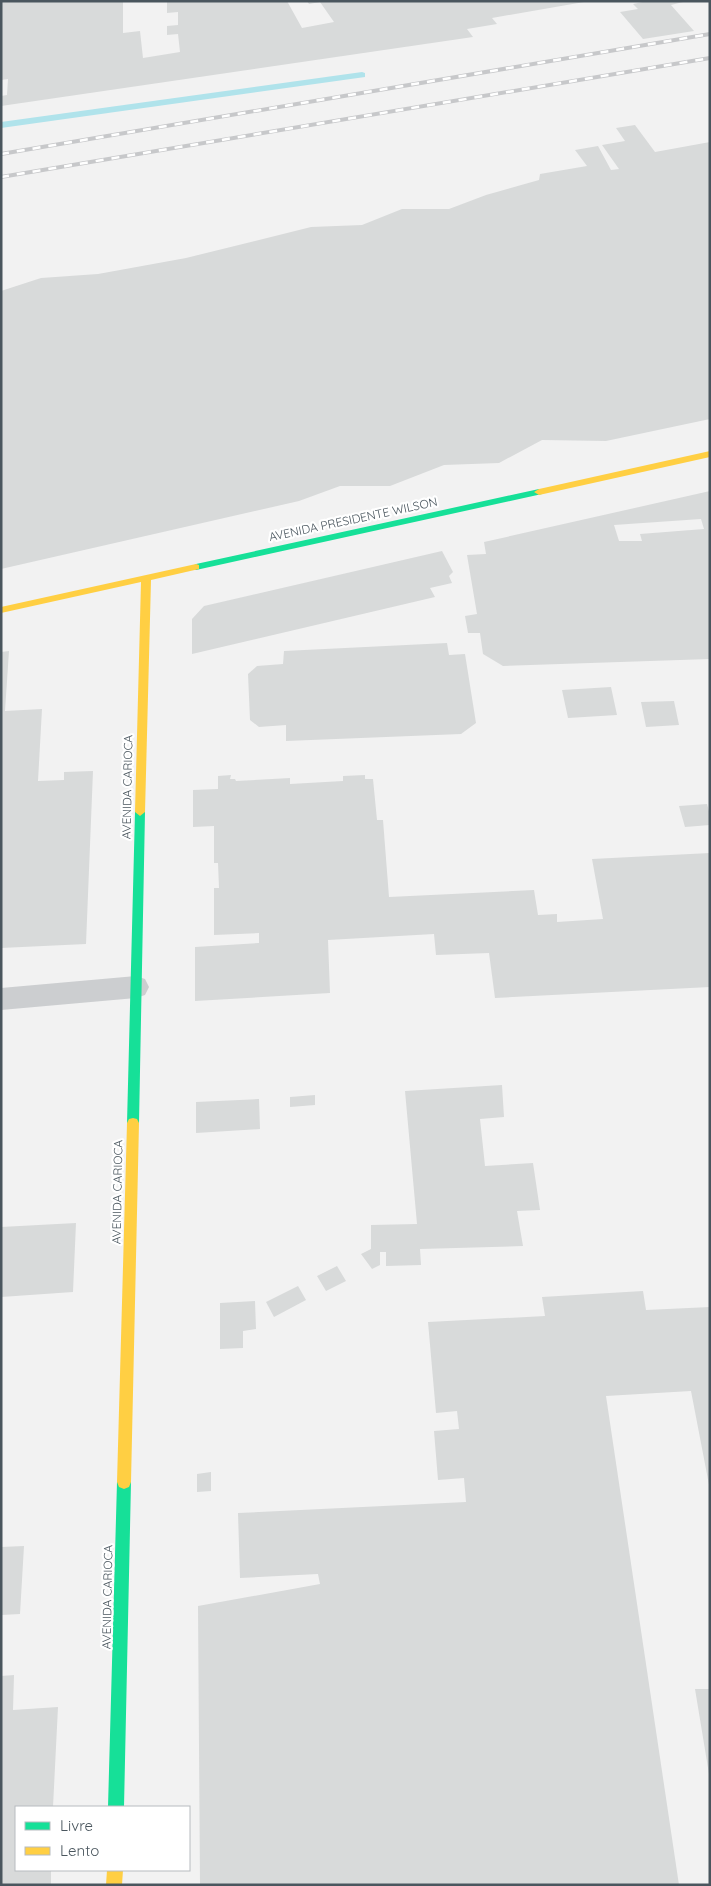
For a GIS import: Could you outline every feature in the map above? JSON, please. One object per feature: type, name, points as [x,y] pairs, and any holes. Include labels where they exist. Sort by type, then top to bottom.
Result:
[{"type":"street","name":"AVENIDA PRESIDENTE WILSON","points":[[1,610],[710,454]]},
{"type":"street","name":"AVENIDA CARIOCA","points":[[116,1806],[146,578]]},
{"type":"street","points":[[114,1885],[115,1871]]},
{"type":"lane","points":[[1,999],[136,988]]},
{"type":"building","points":[[1,1],[123,1],[123,33],[140,31],[143,58],[180,52],[178,34],[167,35],[167,26],[178,25],[178,12],[167,13],[167,1],[287,1],[302,28],[334,22],[320,2],[309,4],[307,1],[584,2],[492,18],[497,24],[467,29],[473,37],[1,106],[1,96],[7,95],[8,79],[1,80]]},
{"type":"building","points":[[647,1],[687,1],[671,5],[694,31],[643,39],[620,12],[638,9],[633,4]]},
{"type":"building","points":[[635,125],[655,152],[710,142],[710,419],[606,441],[542,440],[499,463],[444,465],[390,486],[340,486],[299,501],[1,569],[1,291],[41,278],[98,274],[186,258],[311,227],[362,225],[402,209],[449,209],[486,195],[539,180],[540,174],[587,166],[575,150],[598,146],[611,170],[619,169],[602,145],[625,141],[616,128]]},
{"type":"building","points":[[710,491],[710,659],[503,666],[483,654],[480,633],[468,633],[465,616],[477,614],[467,555],[486,554],[484,542]],"holes":[[[701,519],[704,529],[640,534],[642,541],[619,541],[614,525]]]},
{"type":"building","points":[[442,551],[453,572],[449,576],[452,583],[430,588],[435,597],[192,654],[192,619],[204,606]]},
{"type":"building","points":[[447,643],[449,655],[465,654],[476,723],[461,734],[286,741],[286,725],[259,727],[250,720],[248,674],[257,666],[283,664],[284,651]]},
{"type":"building","points":[[9,651],[5,711],[42,709],[38,781],[64,780],[64,772],[93,771],[86,944],[1,948],[1,652]]},
{"type":"building","points":[[611,687],[617,715],[568,718],[562,690]]},
{"type":"building","points":[[674,701],[679,725],[646,727],[641,702]]},
{"type":"building","points":[[231,775],[230,779],[235,779],[236,781],[290,778],[290,784],[343,781],[343,776],[365,775],[365,779],[373,779],[377,820],[383,820],[389,897],[534,890],[538,915],[557,914],[557,922],[603,919],[592,859],[710,853],[710,987],[495,998],[489,953],[436,955],[434,934],[328,940],[330,993],[195,1001],[195,947],[259,943],[259,933],[214,935],[214,888],[219,888],[218,863],[214,863],[214,826],[193,827],[193,790],[218,789],[218,776]]},
{"type":"building","points":[[707,804],[710,825],[685,827],[679,806]]},
{"type":"building","points":[[502,1085],[504,1117],[480,1119],[485,1166],[533,1163],[540,1210],[517,1211],[523,1246],[420,1249],[421,1265],[386,1266],[386,1252],[380,1252],[380,1265],[372,1269],[361,1254],[371,1249],[371,1225],[417,1224],[405,1091]]},
{"type":"building","points":[[315,1095],[315,1105],[290,1107],[290,1097]]},
{"type":"building","points":[[259,1099],[260,1129],[196,1133],[196,1102]]},
{"type":"building","points":[[76,1223],[73,1292],[1,1297],[1,1227]]},
{"type":"building","points":[[337,1266],[346,1281],[326,1291],[317,1276]]},
{"type":"building","points":[[298,1286],[306,1300],[274,1317],[266,1302]]},
{"type":"building","points":[[643,1291],[646,1310],[710,1307],[710,1490],[691,1391],[606,1396],[679,1885],[200,1885],[198,1606],[320,1584],[318,1574],[240,1578],[238,1513],[466,1502],[464,1478],[438,1480],[434,1431],[459,1429],[457,1411],[436,1413],[428,1322],[545,1316],[542,1297]]},
{"type":"building","points":[[255,1301],[256,1329],[243,1331],[243,1348],[220,1349],[220,1303]]},
{"type":"building","points":[[211,1472],[211,1491],[197,1492],[197,1474]]},
{"type":"building","points":[[24,1546],[20,1614],[1,1615],[1,1547]]},
{"type":"building","points":[[14,1675],[13,1710],[58,1707],[53,1806],[15,1806],[15,1871],[51,1871],[51,1885],[1,1885],[1,1676]]},
{"type":"building","points":[[695,1689],[710,1689],[710,1774],[709,1774]]},
{"type":"waterway","points":[[1,125],[362,75]]},
{"type":"railway","points":[[1,154],[710,34]]},
{"type":"railway","points":[[1,177],[710,58]]},
{"type":"traffic: fast","points":[[196,567],[539,492]]},
{"type":"traffic: fast","points":[[133,1123],[140,812]]},
{"type":"traffic: fast","points":[[116,1806],[124,1482]]},
{"type":"traffic: slow","points":[[539,492],[710,454]]},
{"type":"traffic: slow","points":[[1,610],[196,567]]},
{"type":"traffic: slow","points":[[140,812],[146,578]]},
{"type":"traffic: slow","points":[[124,1482],[133,1123]]},
{"type":"traffic: slow","points":[[114,1885],[115,1871]]}]
